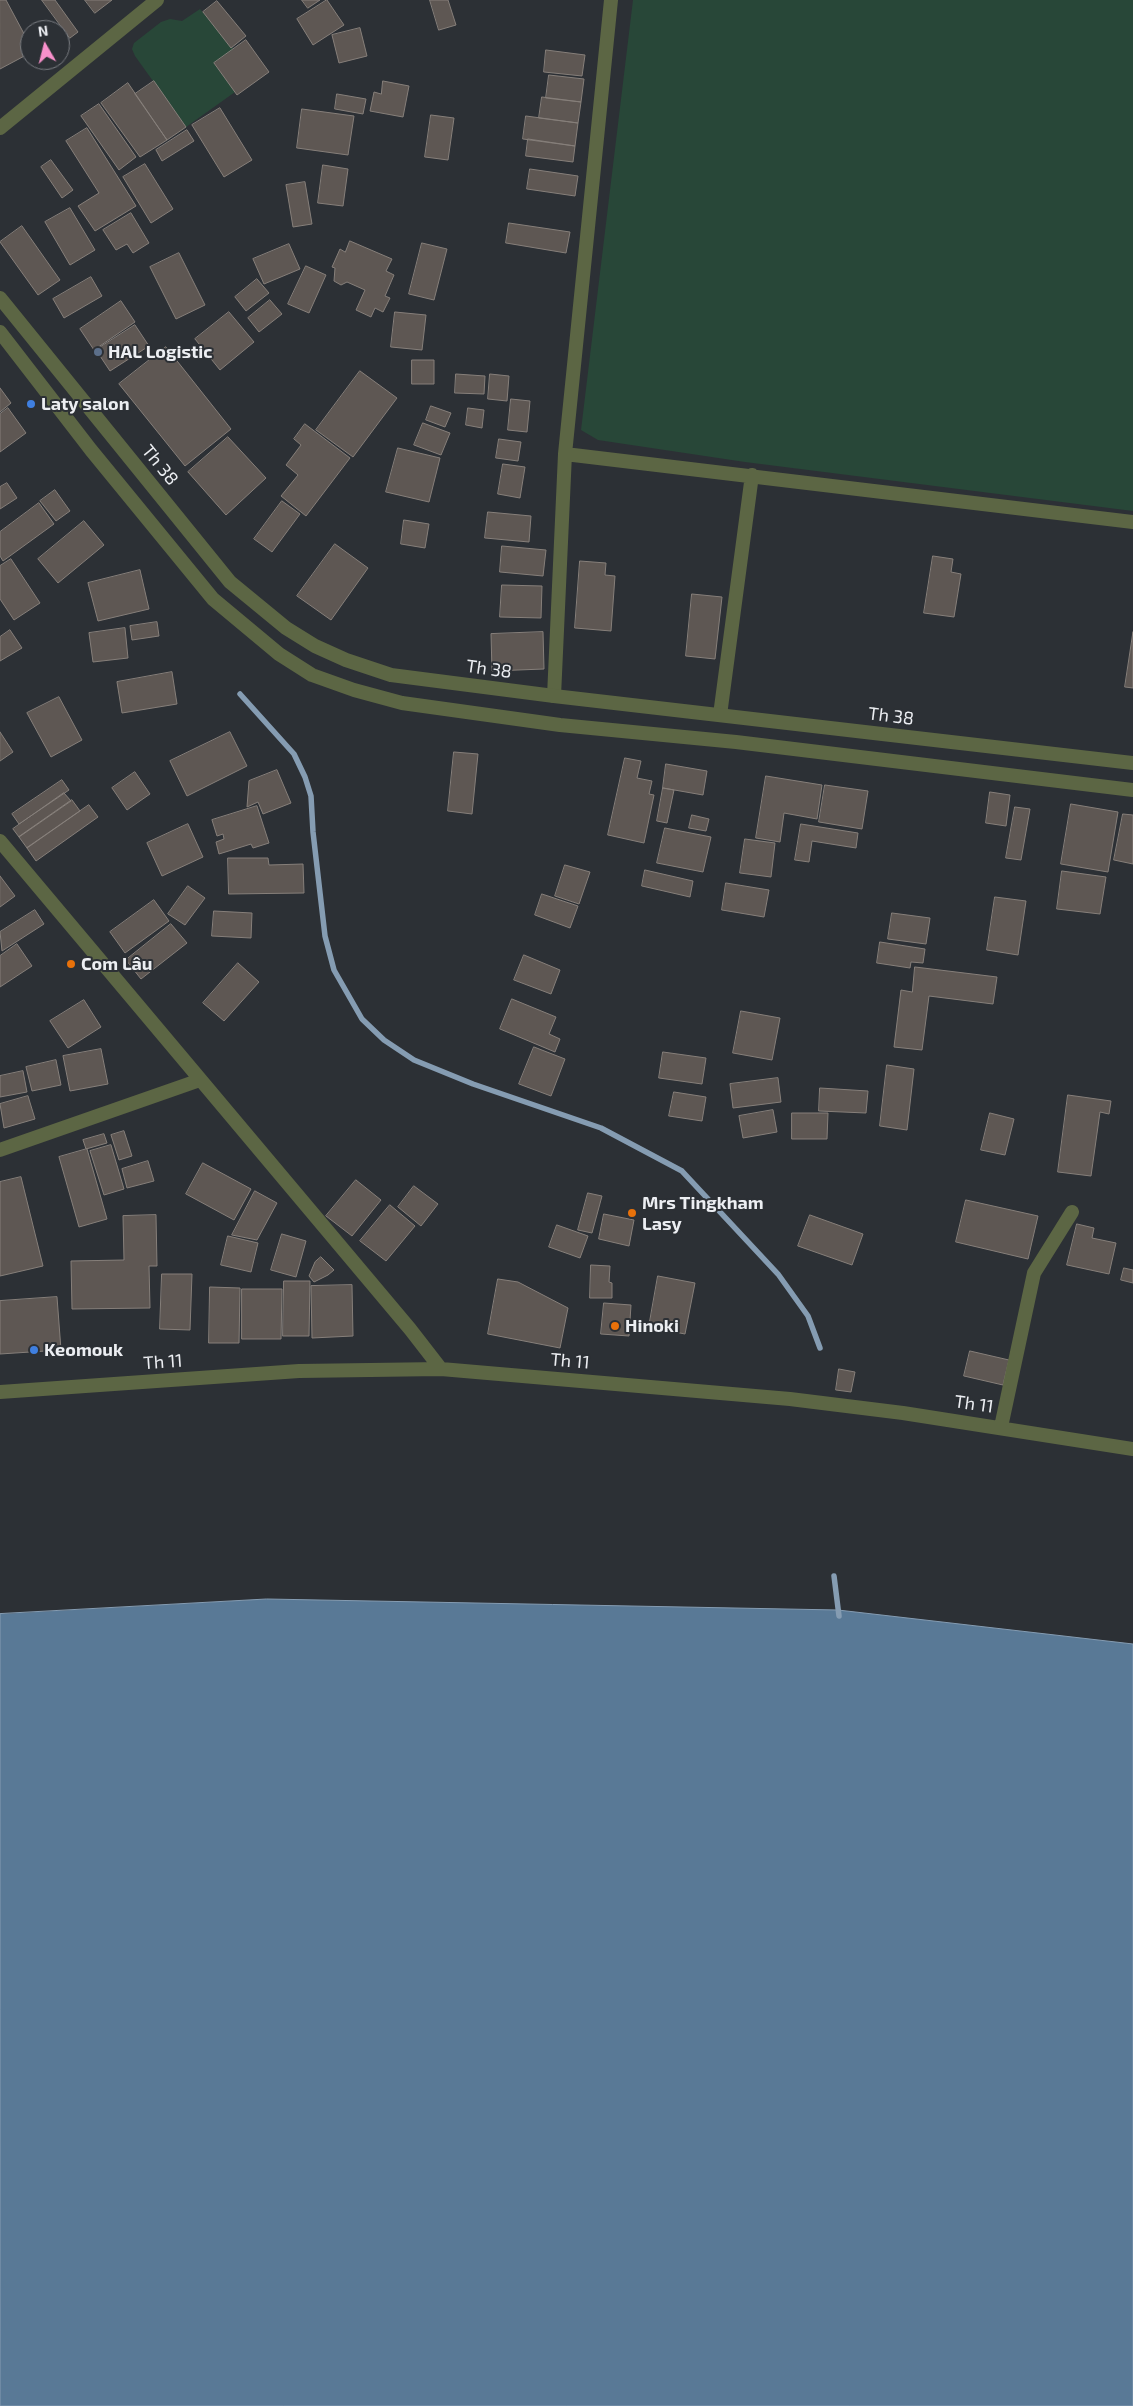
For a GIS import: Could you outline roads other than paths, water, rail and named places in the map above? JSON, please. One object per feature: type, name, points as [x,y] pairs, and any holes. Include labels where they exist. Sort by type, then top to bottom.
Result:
[{"type":"street","points":[[0,128],[157,0]]},
{"type":"street","points":[[554,696],[565,454],[611,0]]},
{"type":"street","name":"Th 38","points":[[0,298],[230,582],[286,628],[323,650],[391,675],[554,696],[1133,763]]},
{"type":"street","points":[[0,332],[91,450],[213,599],[279,654],[312,675],[354,690],[402,703],[560,725],[755,744],[1133,790]]},
{"type":"street","points":[[565,454],[1133,522]]},
{"type":"street","points":[[720,715],[752,475]]},
{"type":"street","points":[[0,841],[410,1329],[441,1369]]},
{"type":"street","points":[[0,1150],[200,1080]]},
{"type":"street","points":[[1001,1427],[1034,1273],[1072,1212]]},
{"type":"street","name":"Th 11","points":[[0,1392],[299,1371],[441,1369],[790,1400],[1001,1427],[1133,1449]]},
{"type":"water","points":[[267,1599],[838,1610],[1133,1644],[1133,2406],[0,2406],[0,1614]]},
{"type":"waterway","points":[[240,694],[294,754],[305,777],[311,796],[313,832],[325,936],[334,970],[362,1019],[384,1040],[414,1060],[473,1084],[601,1128],[682,1171],[778,1274],[808,1316],[820,1348]]},
{"type":"waterway","points":[[834,1576],[839,1616]]},
{"type":"place","name":"HAL Logistic","points":[[98,352]]},
{"type":"place","name":"Laty salon","points":[[31,404]]},
{"type":"place","name":"Com Lâu","points":[[71,964]]},
{"type":"place","name":"Mrs Tingkham Lasy","points":[[632,1213]]},
{"type":"place","name":"Hinoki","points":[[615,1326]]},
{"type":"place","name":"Keomouk","points":[[34,1350]]}]
